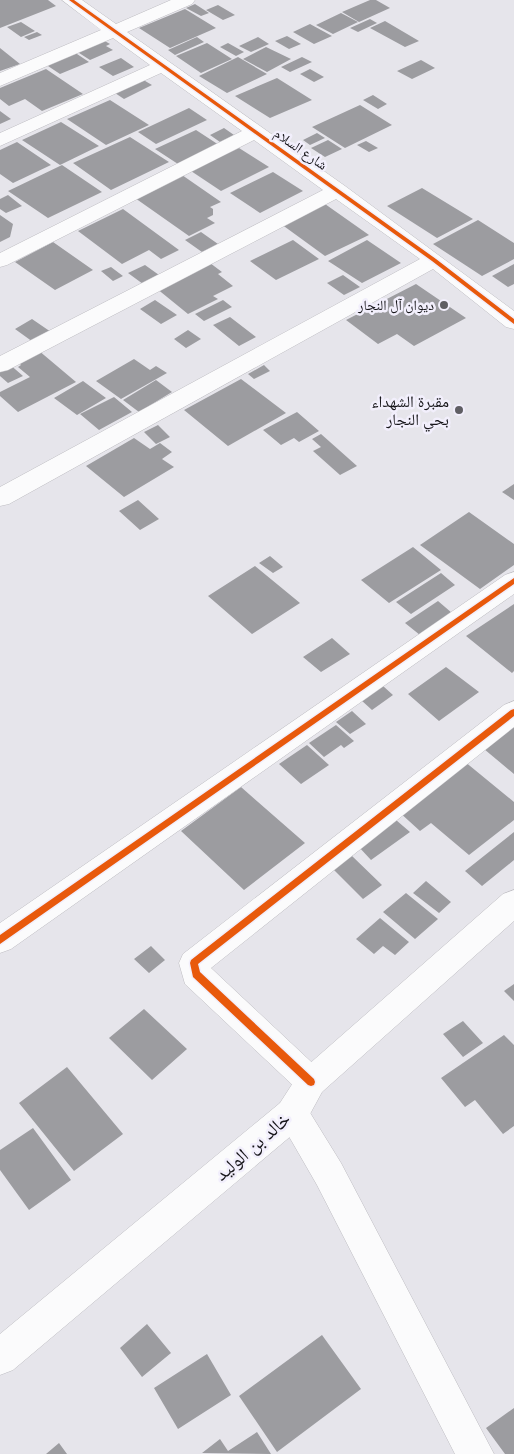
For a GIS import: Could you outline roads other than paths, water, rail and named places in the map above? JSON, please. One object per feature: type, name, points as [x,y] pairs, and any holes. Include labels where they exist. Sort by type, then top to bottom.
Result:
[{"type":"street","name":"شارع السلام","points":[[71,0],[511,316]]},
{"type":"street","points":[[0,80],[186,0]]},
{"type":"street","points":[[0,140],[162,66]]},
{"type":"street","points":[[0,261],[255,132]]},
{"type":"street","points":[[0,364],[338,190]]},
{"type":"street","points":[[0,498],[434,260]]},
{"type":"street","points":[[0,940],[514,582]]},
{"type":"street","points":[[311,1082],[196,974],[194,963],[514,712]]},
{"type":"street","name":"خالد بن الوليد","points":[[0,1357],[292,1114],[311,1082],[514,903]]},
{"type":"street","points":[[292,1114],[329,1174],[475,1454]]},
{"type":"place","name":"ديوان آل النجار","points":[[444,305]]},
{"type":"place","name":"مقبرة الشهداء بحي النجار","points":[[459,410]]}]
